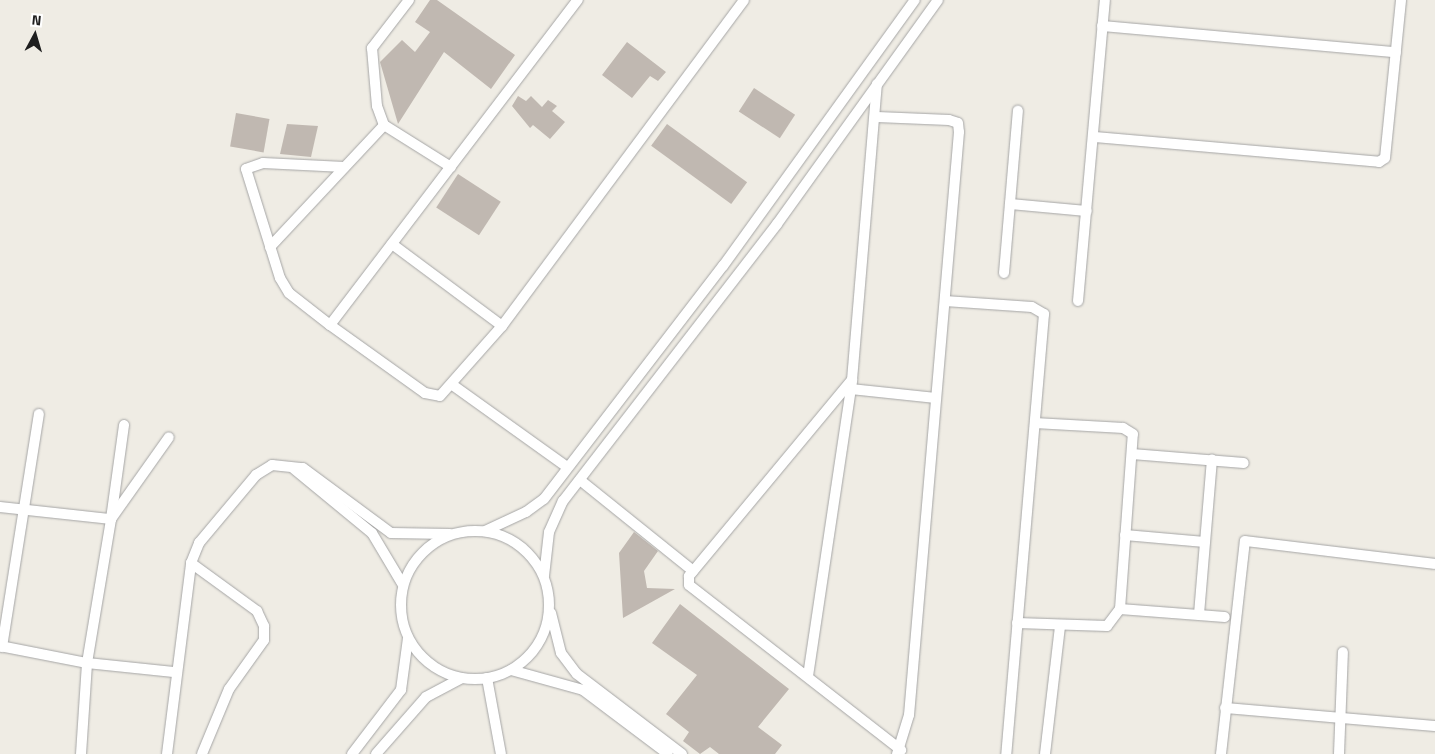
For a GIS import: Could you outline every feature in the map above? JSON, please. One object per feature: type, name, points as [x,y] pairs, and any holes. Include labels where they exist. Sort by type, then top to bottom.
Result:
[{"type":"street","points":[[409,0],[376,40],[370,59],[384,125],[450,167]]},
{"type":"street","points":[[330,325],[578,0]]},
{"type":"street","points":[[344,167],[248,166],[245,173],[270,247],[289,293],[330,325],[430,395],[440,396],[454,386],[502,326],[744,0]]},
{"type":"street","points":[[901,22],[906,0]]},
{"type":"street","points":[[167,754],[174,672],[190,563],[204,537],[256,475],[272,465],[294,469],[303,468],[391,533],[450,534],[485,531],[526,512],[544,498],[723,266],[901,22],[915,0]]},
{"type":"street","points":[[682,754],[577,674],[561,653],[544,576],[554,518],[580,480],[754,254],[877,84],[920,29],[938,0]]},
{"type":"street","points":[[1078,301],[1095,137],[1105,0]]},
{"type":"street","points":[[1095,137],[1379,162],[1385,158],[1401,0]]},
{"type":"street","points":[[901,22],[920,29]]},
{"type":"street","points":[[1102,26],[1396,52]]},
{"type":"street","points":[[808,676],[852,384],[877,117],[877,84]]},
{"type":"street","points":[[1004,274],[1018,111]]},
{"type":"street","points":[[852,384],[693,571],[688,580],[693,589],[808,676],[899,752],[909,715],[958,124],[877,117]]},
{"type":"street","points":[[270,247],[384,125]]},
{"type":"street","points":[[1010,204],[1087,210]]},
{"type":"street","points":[[392,244],[502,326]]},
{"type":"street","points":[[944,301],[1032,307],[1044,314],[1006,754]]},
{"type":"street","points":[[852,384],[936,398]]},
{"type":"street","points":[[454,386],[567,467]]},
{"type":"street","points":[[39,414],[27,510],[1,646],[87,663],[174,672]]},
{"type":"street","points":[[81,754],[87,663],[111,519],[124,424]]},
{"type":"street","points":[[1017,623],[1060,626],[1107,626],[1120,609],[1134,434],[1123,428],[1035,424]]},
{"type":"street","points":[[111,519],[169,438]]},
{"type":"street","points":[[1132,454],[1244,463]]},
{"type":"street","points":[[1199,614],[1212,460]]},
{"type":"street","points":[[294,469],[372,533],[403,585]]},
{"type":"street","points":[[580,480],[693,571]]},
{"type":"street","points":[[0,507],[111,519]]},
{"type":"street","points":[[485,531],[521,545],[544,576]]},
{"type":"street","points":[[450,534],[416,559],[403,585],[400,611],[408,637],[430,663],[461,678],[487,678],[511,670],[539,644],[550,608]]},
{"type":"street","points":[[1125,535],[1205,542]]},
{"type":"street","points":[[1221,754],[1245,541],[1435,564]]},
{"type":"street","points":[[190,563],[257,611],[264,626],[264,640],[229,689],[202,754]]},
{"type":"street","points":[[1120,609],[1225,617]]},
{"type":"street","points":[[1045,754],[1060,626]]},
{"type":"street","points":[[352,754],[401,690],[408,637]]},
{"type":"street","points":[[1339,754],[1344,652]]},
{"type":"street","points":[[511,670],[583,690],[668,754]]},
{"type":"street","points":[[376,754],[421,702],[461,678]]},
{"type":"street","points":[[487,678],[501,754]]},
{"type":"street","points":[[1225,708],[1435,726]]},
{"type":"building","points":[[430,0],[437,0],[515,55],[491,89],[444,52],[398,124],[380,62],[402,40],[415,52],[430,32],[415,22]]},
{"type":"building","points":[[627,42],[666,72],[658,81],[650,76],[632,98],[602,75]]},
{"type":"building","points":[[754,88],[795,115],[780,138],[739,111]]},
{"type":"building","points":[[518,96],[526,101],[531,96],[542,107],[548,100],[557,106],[552,111],[565,122],[550,139],[533,125],[530,128],[512,106]]},
{"type":"building","points":[[236,113],[269,119],[264,152],[230,146]]},
{"type":"building","points":[[287,124],[318,126],[311,157],[280,154]]},
{"type":"building","points":[[667,124],[747,182],[731,204],[651,146]]},
{"type":"building","points":[[458,174],[501,202],[479,235],[436,208]]},
{"type":"building","points":[[634,532],[658,551],[644,571],[647,588],[675,589],[623,618],[619,553]]},
{"type":"building","points":[[680,604],[789,689],[758,727],[782,745],[775,754],[719,754],[710,747],[700,754],[683,741],[689,732],[666,714],[697,675],[652,643]]}]
